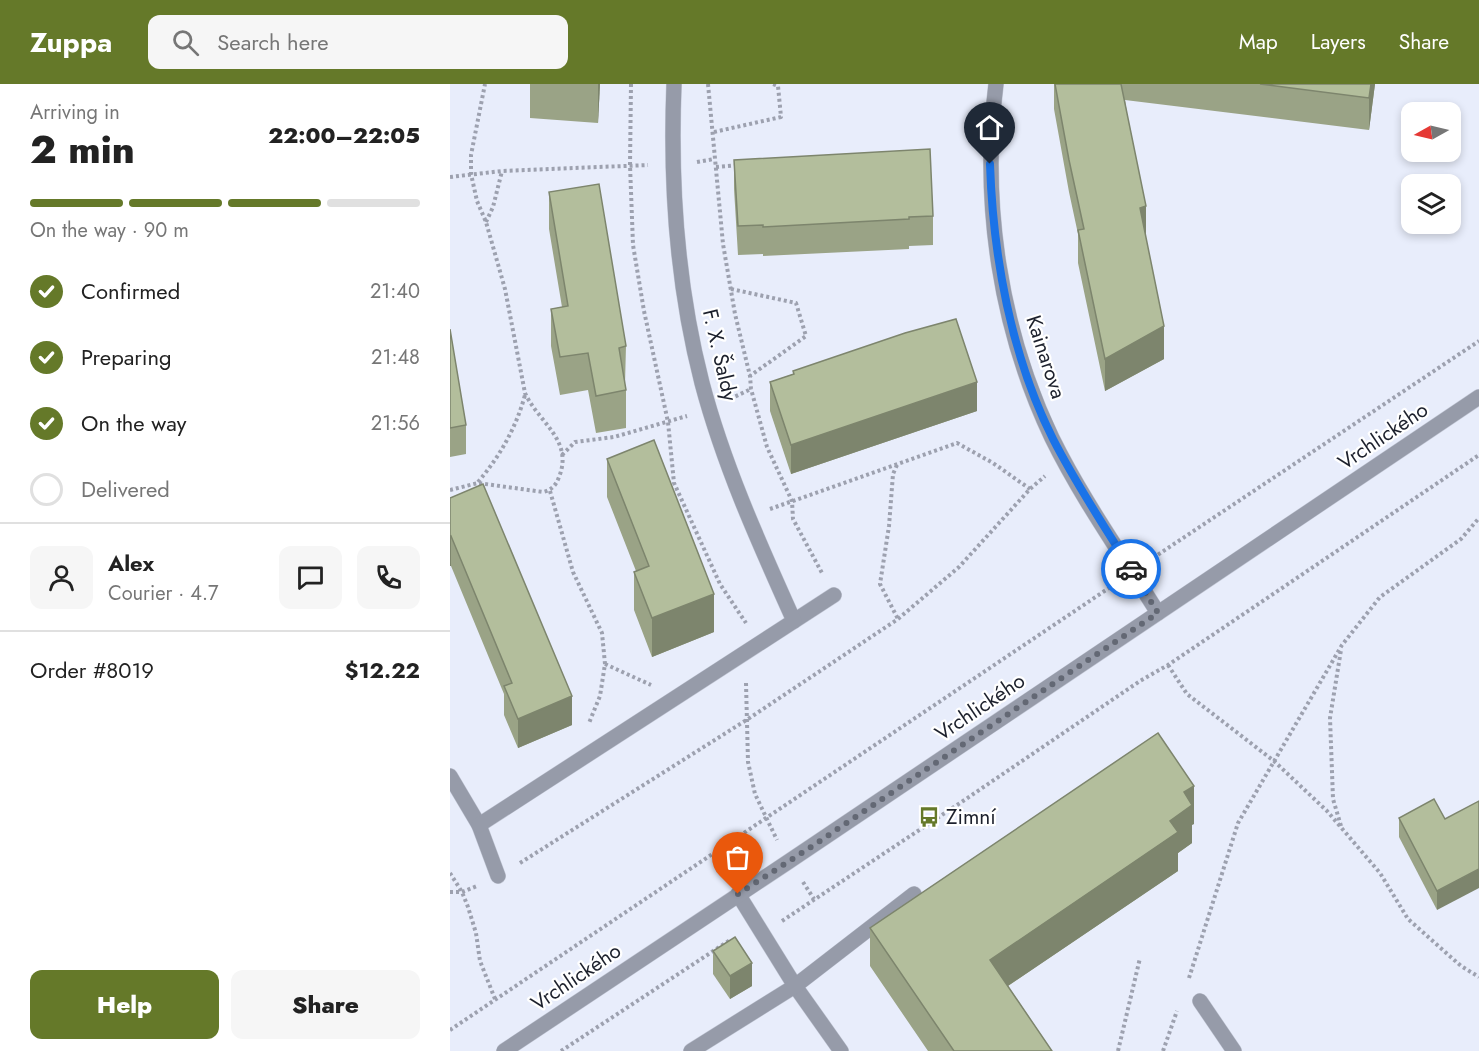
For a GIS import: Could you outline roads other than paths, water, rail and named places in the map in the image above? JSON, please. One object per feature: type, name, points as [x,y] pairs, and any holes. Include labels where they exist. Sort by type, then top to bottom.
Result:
[{"type":"street","name":"F. X. Šaldy","points":[[674,84],[672,127],[682,282],[695,351],[710,409],[748,517],[794,621]]},
{"type":"street","name":"Kainarova","points":[[996,84],[990,164],[992,210],[996,252],[1018,346],[1031,387],[1052,438],[1158,613]]},
{"type":"street","name":"Vrchlického","points":[[504,1051],[1479,397]]},
{"type":"street","points":[[479,825],[834,595]]},
{"type":"street","points":[[450,776],[479,825],[498,876]]},
{"type":"street","points":[[738,894],[795,986],[841,1051]]},
{"type":"street","points":[[692,1051],[795,986],[914,894]]},
{"type":"street","points":[[1200,1002],[1234,1051]]},
{"type":"place","name":"Zimní","points":[[929,817]]}]
